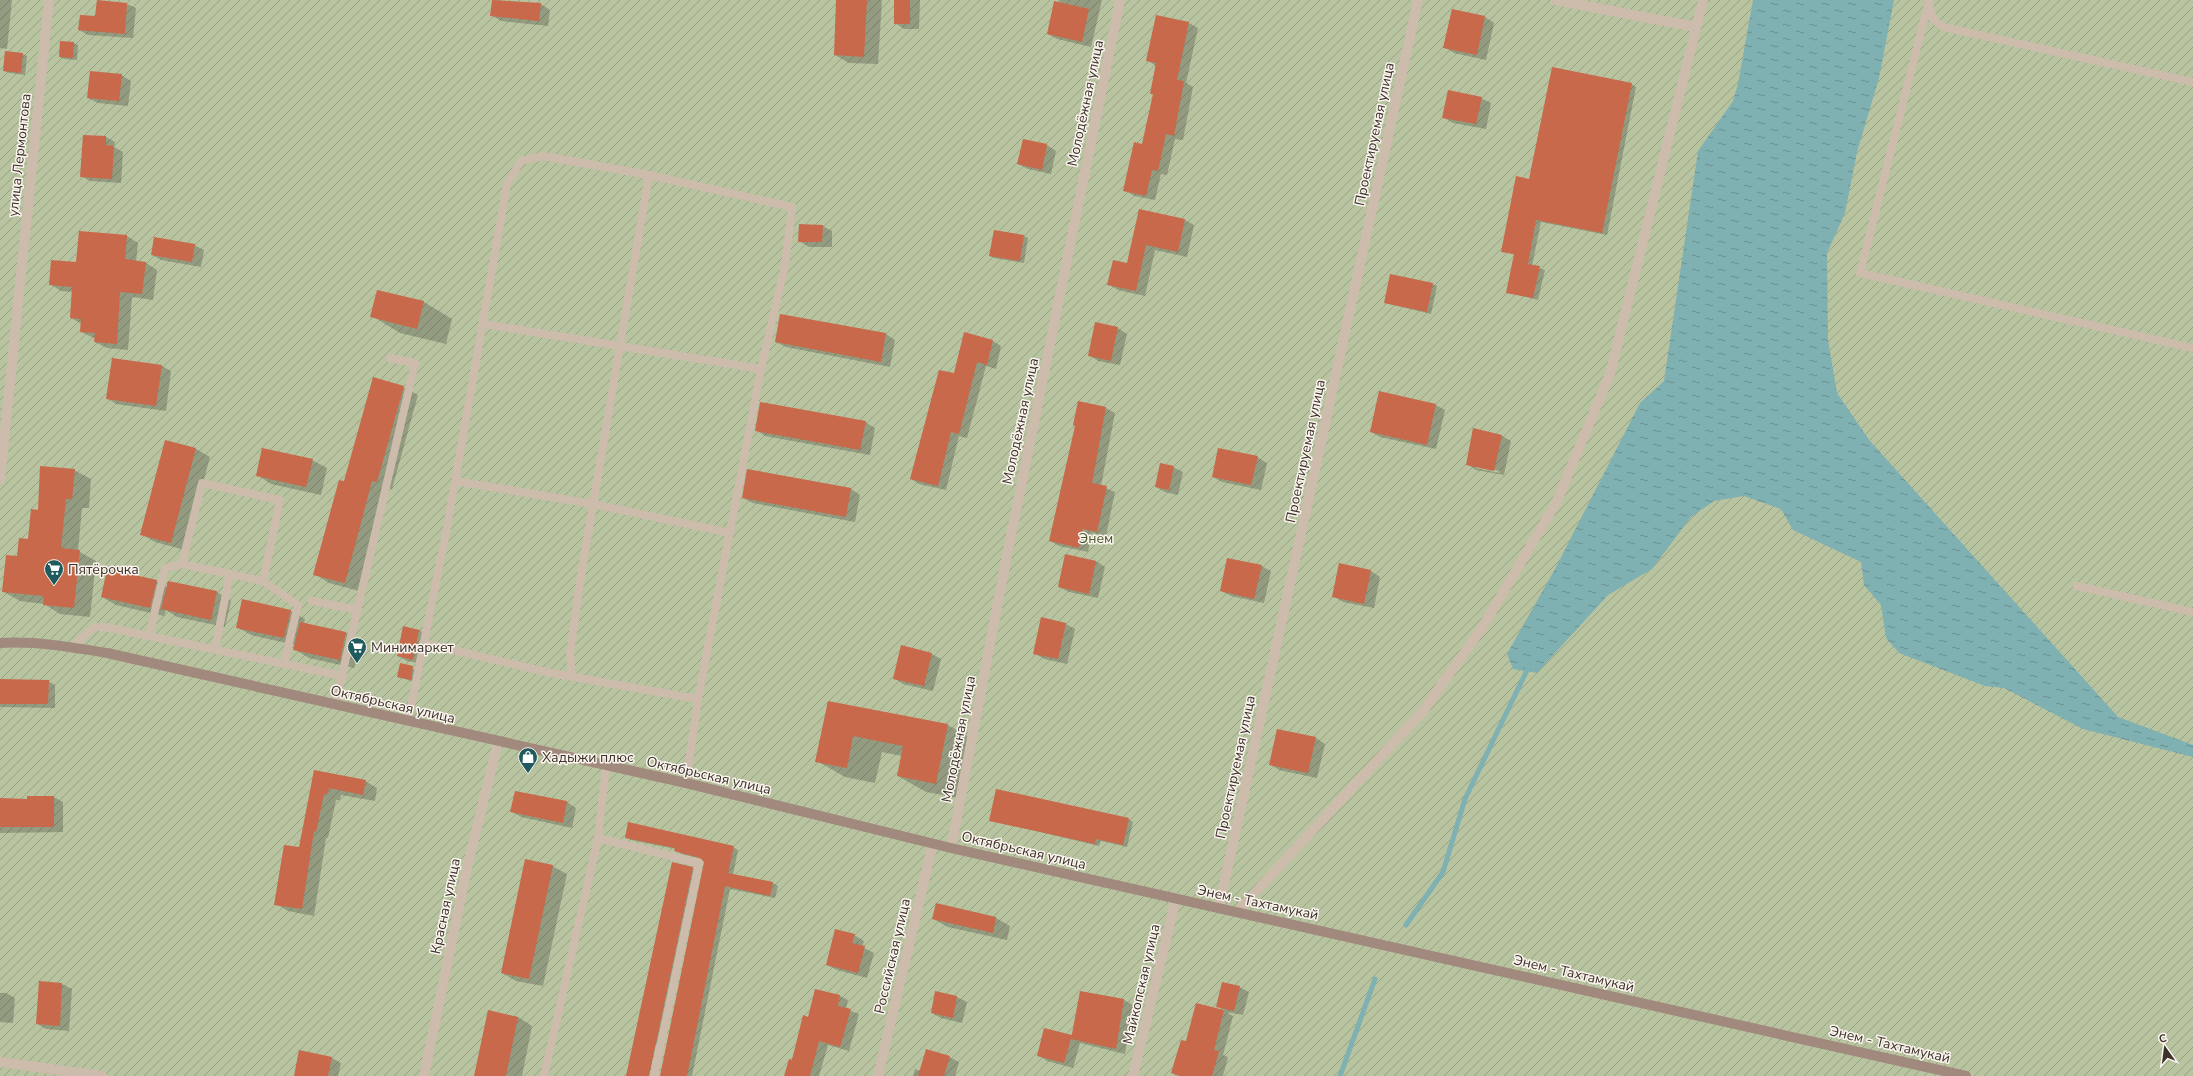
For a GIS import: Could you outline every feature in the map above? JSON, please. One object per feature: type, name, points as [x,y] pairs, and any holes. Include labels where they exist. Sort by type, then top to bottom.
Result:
[{"type":"main road","name":"Октябрьская улица","points":[[0,643],[23,642],[107,652],[408,722],[686,783],[951,848],[1176,898]]},
{"type":"main road","name":"Энем - Тахтамукай","points":[[1176,898],[1966,1076]]},
{"type":"street","name":"улица Лермонтова","points":[[0,480],[49,0]]},
{"type":"street","name":"Молодёжная улица","points":[[951,848],[1007,555],[1120,0]]},
{"type":"street","name":"Проектируемая улица","points":[[1219,908],[1418,0]]},
{"type":"street","points":[[1555,0],[1696,27]]},
{"type":"street","points":[[1238,911],[1423,711],[1482,628],[1556,503],[1610,374],[1703,0]]},
{"type":"street","name":"Красная улица","points":[[424,1076],[467,868],[498,742]]},
{"type":"street","name":"Российская улица","points":[[878,1076],[933,843]]},
{"type":"street","name":"Майкопская улица","points":[[1133,1076],[1176,898]]},
{"type":"street","points":[[0,1062],[102,1076]]},
{"type":"lane","points":[[1928,2],[1933,19],[1943,27],[2193,82]]},
{"type":"lane","points":[[1928,2],[1860,273],[2193,348]]},
{"type":"lane","points":[[408,722],[484,324],[507,184],[521,161],[543,156],[649,176],[792,207],[785,265],[761,369],[698,699],[686,783]]},
{"type":"lane","points":[[572,676],[570,654],[593,504],[649,176]]},
{"type":"lane","points":[[484,324],[620,348],[761,369]]},
{"type":"lane","points":[[335,705],[343,676],[414,363],[390,358]]},
{"type":"lane","points":[[455,481],[593,504],[730,533]]},
{"type":"lane","points":[[182,564],[202,483],[280,500],[263,581]]},
{"type":"lane","points":[[149,636],[165,568],[182,564],[263,581],[298,605],[284,664]]},
{"type":"lane","points":[[215,649],[230,574]]},
{"type":"lane","points":[[2077,586],[2193,612]]},
{"type":"lane","points":[[312,601],[358,610]]},
{"type":"lane","points":[[72,647],[94,627],[105,627],[343,676]]},
{"type":"lane","points":[[424,644],[572,676],[698,699]]},
{"type":"lane","points":[[544,1076],[598,838],[606,766]]},
{"type":"lane","points":[[598,838],[699,863],[654,1076]]},
{"type":"green space","name":"Энем","points":[[0,0],[2193,0],[2193,1076],[0,1076]]},
{"type":"water","points":[[1753,0],[1894,0],[1879,78],[1857,152],[1845,213],[1827,253],[1828,340],[1837,393],[1870,441],[2118,717],[2193,745],[2193,757],[2083,729],[2004,688],[1985,686],[1899,653],[1886,638],[1881,605],[1864,585],[1861,562],[1793,530],[1781,509],[1744,496],[1714,501],[1691,517],[1652,569],[1608,595],[1537,673],[1513,669],[1507,654],[1555,569],[1640,403],[1664,381],[1698,151],[1733,101],[1738,84]]},
{"type":"building","points":[[97,0],[127,3],[125,34],[78,30],[80,15],[95,16]]},
{"type":"building","points":[[492,0],[541,3],[539,21],[490,16]]},
{"type":"building","points":[[836,0],[867,0],[864,57],[834,55]]},
{"type":"building","points":[[894,0],[910,0],[910,24],[894,24]]},
{"type":"building","points":[[1054,1],[1089,9],[1082,42],[1047,34]]},
{"type":"building","points":[[1452,9],[1485,16],[1477,55],[1443,48]]},
{"type":"building","points":[[1156,15],[1189,22],[1177,80],[1184,81],[1174,136],[1166,134],[1158,171],[1152,170],[1146,196],[1123,191],[1134,142],[1142,144],[1153,94],[1150,94],[1156,63],[1146,61]]},
{"type":"building","points":[[60,41],[74,42],[73,58],[59,57]]},
{"type":"building","points":[[5,51],[23,53],[21,73],[3,71]]},
{"type":"building","points":[[1552,67],[1632,83],[1602,233],[1536,220],[1528,264],[1540,266],[1533,298],[1506,293],[1514,254],[1501,252],[1516,176],[1529,179]]},
{"type":"building","points":[[90,71],[122,74],[119,101],[87,98]]},
{"type":"building","points":[[1448,90],[1482,97],[1476,124],[1442,118]]},
{"type":"building","points":[[83,135],[106,136],[106,145],[114,146],[112,179],[80,177]]},
{"type":"building","points":[[1023,139],[1047,144],[1042,170],[1017,164]]},
{"type":"building","points":[[1139,209],[1185,219],[1178,252],[1146,245],[1136,291],[1107,285],[1113,260],[1127,263]]},
{"type":"building","points":[[799,224],[823,225],[822,242],[798,242]]},
{"type":"building","points":[[994,230],[1024,235],[1020,261],[989,256]]},
{"type":"building","points":[[79,231],[127,235],[125,259],[146,262],[142,294],[120,292],[117,344],[94,342],[95,333],[80,332],[81,319],[70,318],[72,287],[49,285],[51,260],[76,262]]},
{"type":"building","points":[[154,237],[195,244],[192,262],[151,255]]},
{"type":"building","points":[[1390,274],[1433,283],[1427,312],[1384,303]]},
{"type":"building","points":[[377,290],[424,301],[417,329],[370,317]]},
{"type":"building","points":[[780,314],[886,333],[881,362],[775,342]]},
{"type":"building","points":[[1095,322],[1118,327],[1111,361],[1088,356]]},
{"type":"building","points":[[964,332],[993,340],[987,365],[977,362],[959,434],[951,432],[938,486],[910,479],[939,370],[954,373]]},
{"type":"building","points":[[112,358],[162,365],[156,406],[106,399]]},
{"type":"building","points":[[373,377],[404,386],[377,482],[372,481],[345,583],[313,575],[339,480],[344,481]]},
{"type":"building","points":[[1379,391],[1436,404],[1427,445],[1370,432]]},
{"type":"building","points":[[1078,401],[1106,407],[1092,483],[1107,486],[1097,532],[1083,529],[1079,548],[1049,541],[1075,426],[1073,425]]},
{"type":"building","points":[[760,402],[866,421],[860,450],[755,431]]},
{"type":"building","points":[[1473,428],[1502,435],[1494,471],[1466,465]]},
{"type":"building","points":[[165,440],[196,448],[171,543],[140,535]]},
{"type":"building","points":[[262,448],[313,459],[306,487],[256,476]]},
{"type":"building","points":[[1218,448],[1258,456],[1251,485],[1212,477]]},
{"type":"building","points":[[1160,463],[1174,466],[1169,490],[1155,487]]},
{"type":"building","points":[[40,466],[75,469],[72,499],[66,499],[61,548],[80,550],[74,608],[43,605],[44,596],[2,592],[6,555],[17,556],[19,538],[28,539],[31,509],[38,510]]},
{"type":"building","points":[[747,469],[851,488],[846,517],[742,498]]},
{"type":"building","points":[[1065,554],[1096,561],[1089,594],[1058,587]]},
{"type":"building","points":[[1227,558],[1262,565],[1254,599],[1220,591]]},
{"type":"building","points":[[1339,563],[1371,570],[1364,604],[1332,597]]},
{"type":"building","points":[[107,569],[157,580],[150,608],[101,597]]},
{"type":"building","points":[[168,581],[217,591],[211,620],[161,609]]},
{"type":"building","points":[[242,599],[291,610],[284,638],[236,628]]},
{"type":"building","points":[[1041,617],[1066,623],[1058,659],[1033,654]]},
{"type":"building","points":[[300,622],[346,632],[340,660],[293,650]]},
{"type":"building","points":[[403,626],[419,630],[413,660],[397,656]]},
{"type":"building","points":[[901,645],[932,653],[924,686],[893,679]]},
{"type":"building","points":[[400,663],[413,666],[411,680],[397,677]]},
{"type":"building","points":[[0,679],[49,680],[48,704],[0,704]]},
{"type":"building","points":[[828,701],[948,724],[936,784],[897,776],[903,746],[853,736],[847,768],[815,762]]},
{"type":"building","points":[[1277,729],[1316,737],[1308,773],[1269,765]]},
{"type":"building","points":[[314,770],[366,780],[363,795],[329,788],[328,794],[324,794],[316,832],[314,831],[302,909],[274,905],[284,845],[299,847]]},
{"type":"building","points":[[996,789],[1129,818],[1123,845],[1096,839],[1095,844],[989,821]]},
{"type":"building","points":[[515,791],[567,801],[563,823],[510,812]]},
{"type":"building","points":[[27,796],[54,796],[54,827],[0,827],[0,798],[27,799]]},
{"type":"building","points":[[628,822],[734,846],[728,873],[773,882],[770,896],[725,886],[687,1076],[660,1076],[704,862],[700,858],[674,851],[675,848],[625,838]]},
{"type":"building","points":[[525,859],[553,865],[529,979],[501,973]]},
{"type":"building","points":[[672,862],[693,867],[649,1076],[626,1076]]},
{"type":"building","points":[[936,903],[996,917],[993,933],[932,919]]},
{"type":"building","points":[[835,929],[855,934],[852,943],[865,946],[858,973],[826,965]]},
{"type":"building","points":[[39,981],[62,983],[60,1026],[36,1024]]},
{"type":"building","points":[[1222,982],[1240,986],[1234,1011],[1216,1007]]},
{"type":"building","points":[[815,989],[840,995],[838,1006],[851,1009],[840,1047],[819,1041],[810,1076],[784,1076],[789,1059],[792,1060],[803,1015],[808,1017]]},
{"type":"building","points":[[935,991],[957,996],[953,1018],[931,1013]]},
{"type":"building","points":[[1080,991],[1124,999],[1116,1049],[1071,1039]]},
{"type":"building","points":[[1196,1003],[1224,1010],[1214,1050],[1219,1051],[1212,1076],[1181,1076],[1171,1073],[1181,1040],[1186,1041]]},
{"type":"building","points":[[488,1010],[518,1017],[506,1076],[474,1076]]},
{"type":"building","points":[[1044,1028],[1072,1035],[1064,1063],[1037,1056]]},
{"type":"building","points":[[926,1049],[950,1056],[944,1076],[918,1076]]},
{"type":"building","points":[[299,1050],[332,1057],[328,1076],[294,1076]]},
{"type":"waterway","points":[[1406,925],[1443,872],[1465,799],[1529,666]]},
{"type":"waterway","points":[[1340,1076],[1375,979]]},
{"type":"place","name":"Пятёрочка","points":[[54,586]]},
{"type":"place","name":"Минимаркет","points":[[357,664]]},
{"type":"place","name":"Хадыжи плюс","points":[[528,774]]}]
